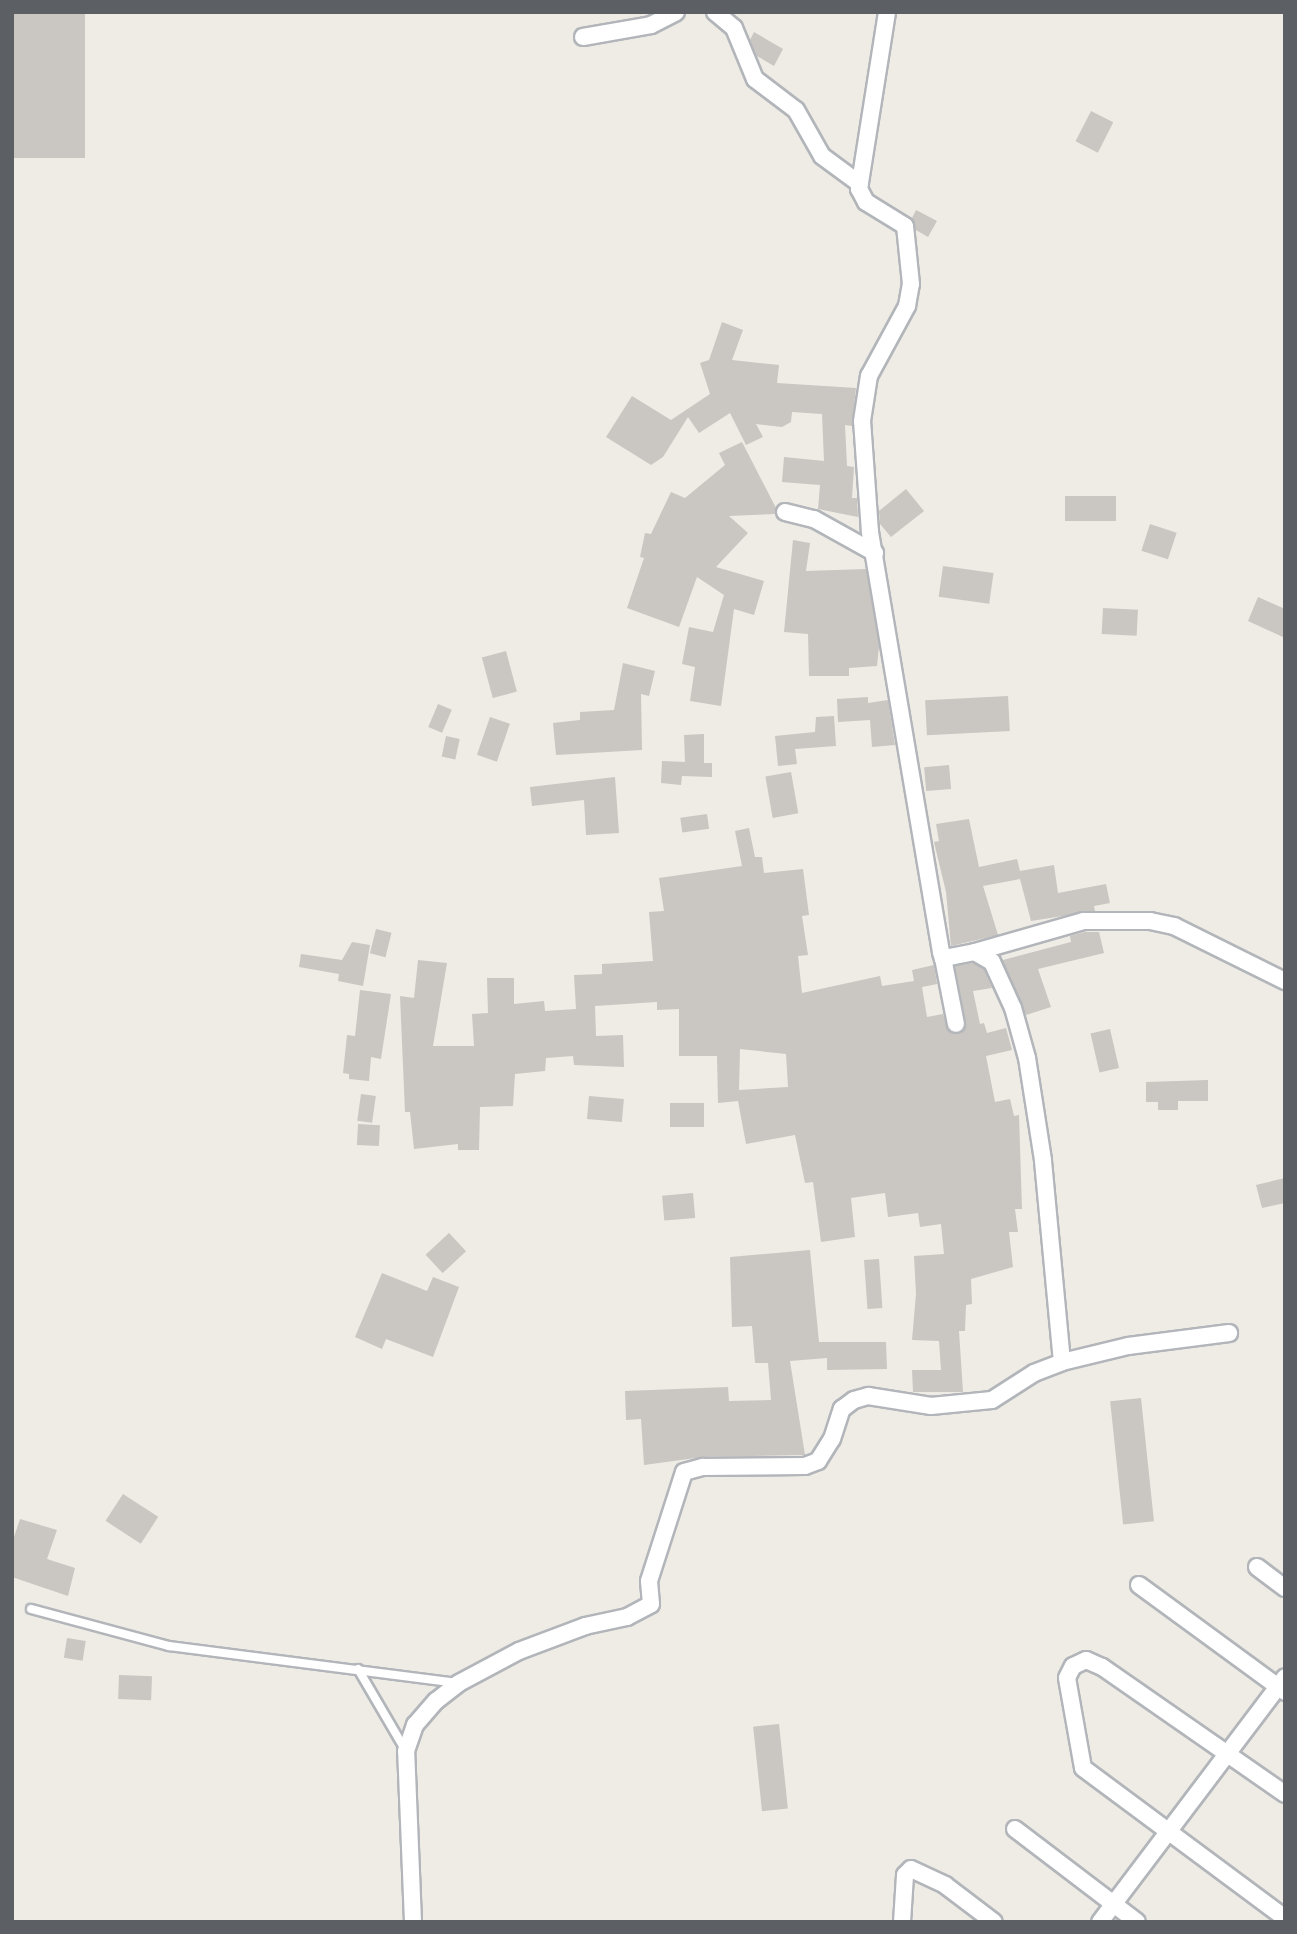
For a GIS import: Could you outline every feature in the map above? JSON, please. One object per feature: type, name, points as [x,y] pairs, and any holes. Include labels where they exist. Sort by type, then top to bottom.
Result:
[{"type":"street","points":[[583,37],[650,25],[676,12]]},
{"type":"street","points":[[715,12],[734,28],[755,79],[796,110],[822,156],[859,184]]},
{"type":"street","points":[[887,12],[859,184],[866,202],[902,221],[911,270],[907,306],[869,376],[862,421],[875,553],[956,1024]]},
{"type":"street","points":[[785,512],[814,519],[875,553]]},
{"type":"street","points":[[943,958],[975,952],[1084,921],[1150,922],[1174,926],[1285,981]]},
{"type":"street","points":[[975,952],[992,962],[1013,1008],[1027,1058],[1043,1160],[1062,1362]]},
{"type":"street","points":[[413,1922],[406,1751],[415,1726],[436,1701],[459,1684],[519,1651],[585,1626],[627,1617],[651,1605],[649,1581],[684,1472],[703,1466],[805,1466],[818,1461],[832,1439],[842,1409],[854,1400],[868,1396],[931,1406],[992,1400],[1034,1373],[1062,1362],[1128,1346],[1229,1333]]},
{"type":"street","points":[[1257,1567],[1285,1588]]},
{"type":"street","points":[[1100,1922],[1226,1753],[1282,1686],[1139,1585]]},
{"type":"street","points":[[1285,1794],[1102,1667],[1086,1660],[1073,1666],[1067,1678],[1083,1768],[1285,1918]]},
{"type":"street","points":[[1015,1829],[1137,1922]]},
{"type":"street","points":[[902,1922],[905,1875],[911,1869],[945,1885],[994,1922]]},
{"type":"lane","points":[[31,1609],[169,1646],[459,1684]]},
{"type":"lane","points":[[358,1670],[406,1751]]},
{"type":"building","points":[[12,12],[85,12],[85,158],[12,158]]},
{"type":"building","points":[[754,32],[783,49],[774,66],[757,56],[750,40]]},
{"type":"building","points":[[1091,111],[1113,122],[1098,153],[1076,141]]},
{"type":"building","points":[[916,210],[937,221],[928,237],[916,230],[912,218]]},
{"type":"building","points":[[722,322],[743,330],[732,360],[779,365],[777,383],[856,388],[852,426],[845,425],[847,466],[854,467],[852,498],[857,498],[858,517],[818,509],[820,485],[782,482],[784,457],[824,461],[822,414],[792,412],[791,422],[782,427],[756,424],[763,437],[746,445],[730,413],[699,433],[688,417],[663,457],[651,465],[606,437],[632,396],[671,420],[710,394],[700,363],[709,360]]},
{"type":"building","points":[[742,442],[776,508],[775,514],[729,516],[748,533],[716,567],[764,581],[754,615],[734,609],[721,706],[690,701],[695,667],[682,664],[689,627],[713,632],[724,595],[697,577],[679,627],[627,608],[644,558],[640,557],[645,533],[651,534],[671,492],[685,498],[725,465],[719,453]]},
{"type":"building","points":[[906,489],[924,511],[891,537],[880,524],[879,511]]},
{"type":"building","points":[[1065,496],[1116,496],[1116,521],[1065,521]]},
{"type":"building","points":[[1150,524],[1177,533],[1168,559],[1141,551]]},
{"type":"building","points":[[793,540],[810,543],[806,571],[866,569],[879,646],[877,666],[849,668],[849,676],[809,676],[808,634],[784,632]]},
{"type":"building","points":[[943,566],[994,573],[989,604],[939,597]]},
{"type":"building","points":[[1258,597],[1285,609],[1285,638],[1248,621]]},
{"type":"building","points":[[1103,608],[1138,610],[1137,636],[1102,634]]},
{"type":"building","points":[[506,651],[517,692],[493,698],[482,657]]},
{"type":"building","points":[[623,663],[655,671],[649,696],[641,694],[642,750],[556,755],[553,723],[580,720],[580,712],[614,710]]},
{"type":"building","points":[[1008,696],[1010,731],[927,735],[925,700]]},
{"type":"building","points":[[868,697],[868,703],[888,700],[895,745],[872,747],[870,720],[838,722],[837,699]]},
{"type":"building","points":[[438,704],[452,710],[442,733],[428,727]]},
{"type":"building","points":[[834,716],[836,746],[795,749],[797,764],[778,766],[775,736],[815,732],[816,717]]},
{"type":"building","points":[[490,717],[510,724],[497,762],[477,755]]},
{"type":"building","points":[[704,734],[704,763],[712,763],[712,777],[682,776],[681,785],[661,783],[662,761],[685,762],[684,735]]},
{"type":"building","points":[[446,736],[460,739],[455,759],[442,757]]},
{"type":"building","points":[[949,765],[951,789],[926,791],[924,767]]},
{"type":"building","points":[[791,772],[798,813],[773,818],[765,777]]},
{"type":"building","points":[[615,777],[619,833],[586,835],[584,800],[532,806],[530,787]]},
{"type":"building","points":[[707,814],[709,829],[682,833],[680,818]]},
{"type":"building","points":[[969,819],[979,867],[1017,859],[1020,871],[1054,865],[1058,893],[1106,884],[1110,903],[1094,906],[1095,911],[1031,921],[1020,879],[983,886],[998,935],[951,946],[946,892],[934,842],[939,841],[936,824]]},
{"type":"building","points":[[749,828],[755,857],[762,857],[764,873],[803,869],[809,915],[802,916],[808,955],[798,956],[802,993],[880,976],[882,986],[914,981],[912,970],[934,965],[937,984],[922,987],[927,1017],[943,1014],[948,1030],[957,1034],[966,1023],[955,966],[973,963],[984,969],[992,988],[973,991],[980,1024],[984,1023],[987,1033],[1006,1028],[1012,1050],[986,1056],[995,1102],[1010,1099],[1014,1116],[1019,1115],[1022,1209],[1015,1209],[1018,1232],[1009,1232],[1013,1267],[971,1279],[972,1304],[966,1305],[965,1331],[959,1331],[963,1392],[913,1392],[912,1370],[941,1370],[939,1341],[912,1340],[916,1294],[914,1256],[944,1254],[941,1224],[920,1227],[918,1213],[888,1217],[885,1193],[851,1198],[855,1237],[821,1242],[813,1182],[805,1183],[795,1135],[746,1144],[738,1101],[718,1103],[717,1056],[679,1056],[679,1009],[657,1010],[657,1002],[595,1006],[596,1036],[623,1035],[624,1067],[574,1065],[573,1056],[546,1058],[545,1071],[515,1074],[513,1106],[480,1107],[479,1150],[458,1150],[458,1144],[414,1149],[410,1112],[405,1112],[400,996],[414,998],[418,960],[447,963],[433,1046],[474,1046],[472,1014],[488,1013],[487,978],[514,978],[514,1004],[544,1001],[545,1011],[576,1009],[574,975],[602,974],[602,964],[653,961],[649,912],[664,911],[659,878],[742,866],[735,831]],"holes":[[[740,1049],[786,1054],[788,1087],[739,1090]]]},
{"type":"building","points":[[376,929],[392,933],[385,957],[370,953]]},
{"type":"building","points":[[1099,932],[1104,953],[1038,969],[1051,1007],[1026,1015],[1000,956],[1003,960],[1071,942],[1070,936]]},
{"type":"building","points":[[352,942],[370,945],[363,986],[338,981],[339,974],[299,967],[301,954],[342,960]]},
{"type":"building","points":[[360,990],[391,994],[381,1059],[371,1057],[369,1081],[349,1079],[349,1074],[343,1073],[347,1035],[355,1036]]},
{"type":"building","points":[[1110,1029],[1119,1068],[1100,1072],[1091,1033]]},
{"type":"building","points":[[1208,1080],[1208,1101],[1178,1101],[1178,1110],[1158,1110],[1158,1102],[1146,1102],[1146,1082]]},
{"type":"building","points":[[361,1094],[376,1096],[372,1123],[357,1121]]},
{"type":"building","points":[[589,1096],[624,1099],[622,1122],[587,1119]]},
{"type":"building","points":[[670,1103],[704,1103],[704,1127],[670,1127]]},
{"type":"building","points":[[358,1124],[380,1125],[379,1146],[357,1145]]},
{"type":"building","points":[[1285,1178],[1285,1203],[1262,1208],[1256,1185]]},
{"type":"building","points":[[693,1193],[695,1218],[664,1221],[662,1196]]},
{"type":"building","points":[[449,1233],[466,1251],[443,1273],[426,1255]]},
{"type":"building","points":[[810,1250],[819,1342],[886,1342],[887,1369],[827,1370],[827,1358],[790,1361],[805,1455],[703,1457],[644,1465],[641,1419],[626,1420],[625,1391],[728,1387],[729,1401],[771,1400],[768,1363],[755,1363],[752,1326],[732,1327],[730,1257]]},
{"type":"building","points":[[879,1259],[882,1308],[867,1309],[864,1260]]},
{"type":"building","points":[[382,1273],[427,1291],[433,1277],[459,1287],[433,1357],[386,1339],[382,1349],[355,1337]]},
{"type":"building","points":[[1141,1398],[1154,1521],[1123,1525],[1110,1401]]},
{"type":"building","points":[[123,1494],[158,1517],[141,1544],[106,1521]]},
{"type":"building","points":[[20,1519],[57,1530],[47,1559],[75,1568],[68,1596],[12,1577],[12,1543]]},
{"type":"building","points":[[67,1638],[86,1641],[83,1661],[64,1658]]},
{"type":"building","points":[[119,1675],[152,1676],[151,1700],[118,1699]]},
{"type":"building","points":[[779,1724],[788,1809],[762,1811],[753,1727]]}]
